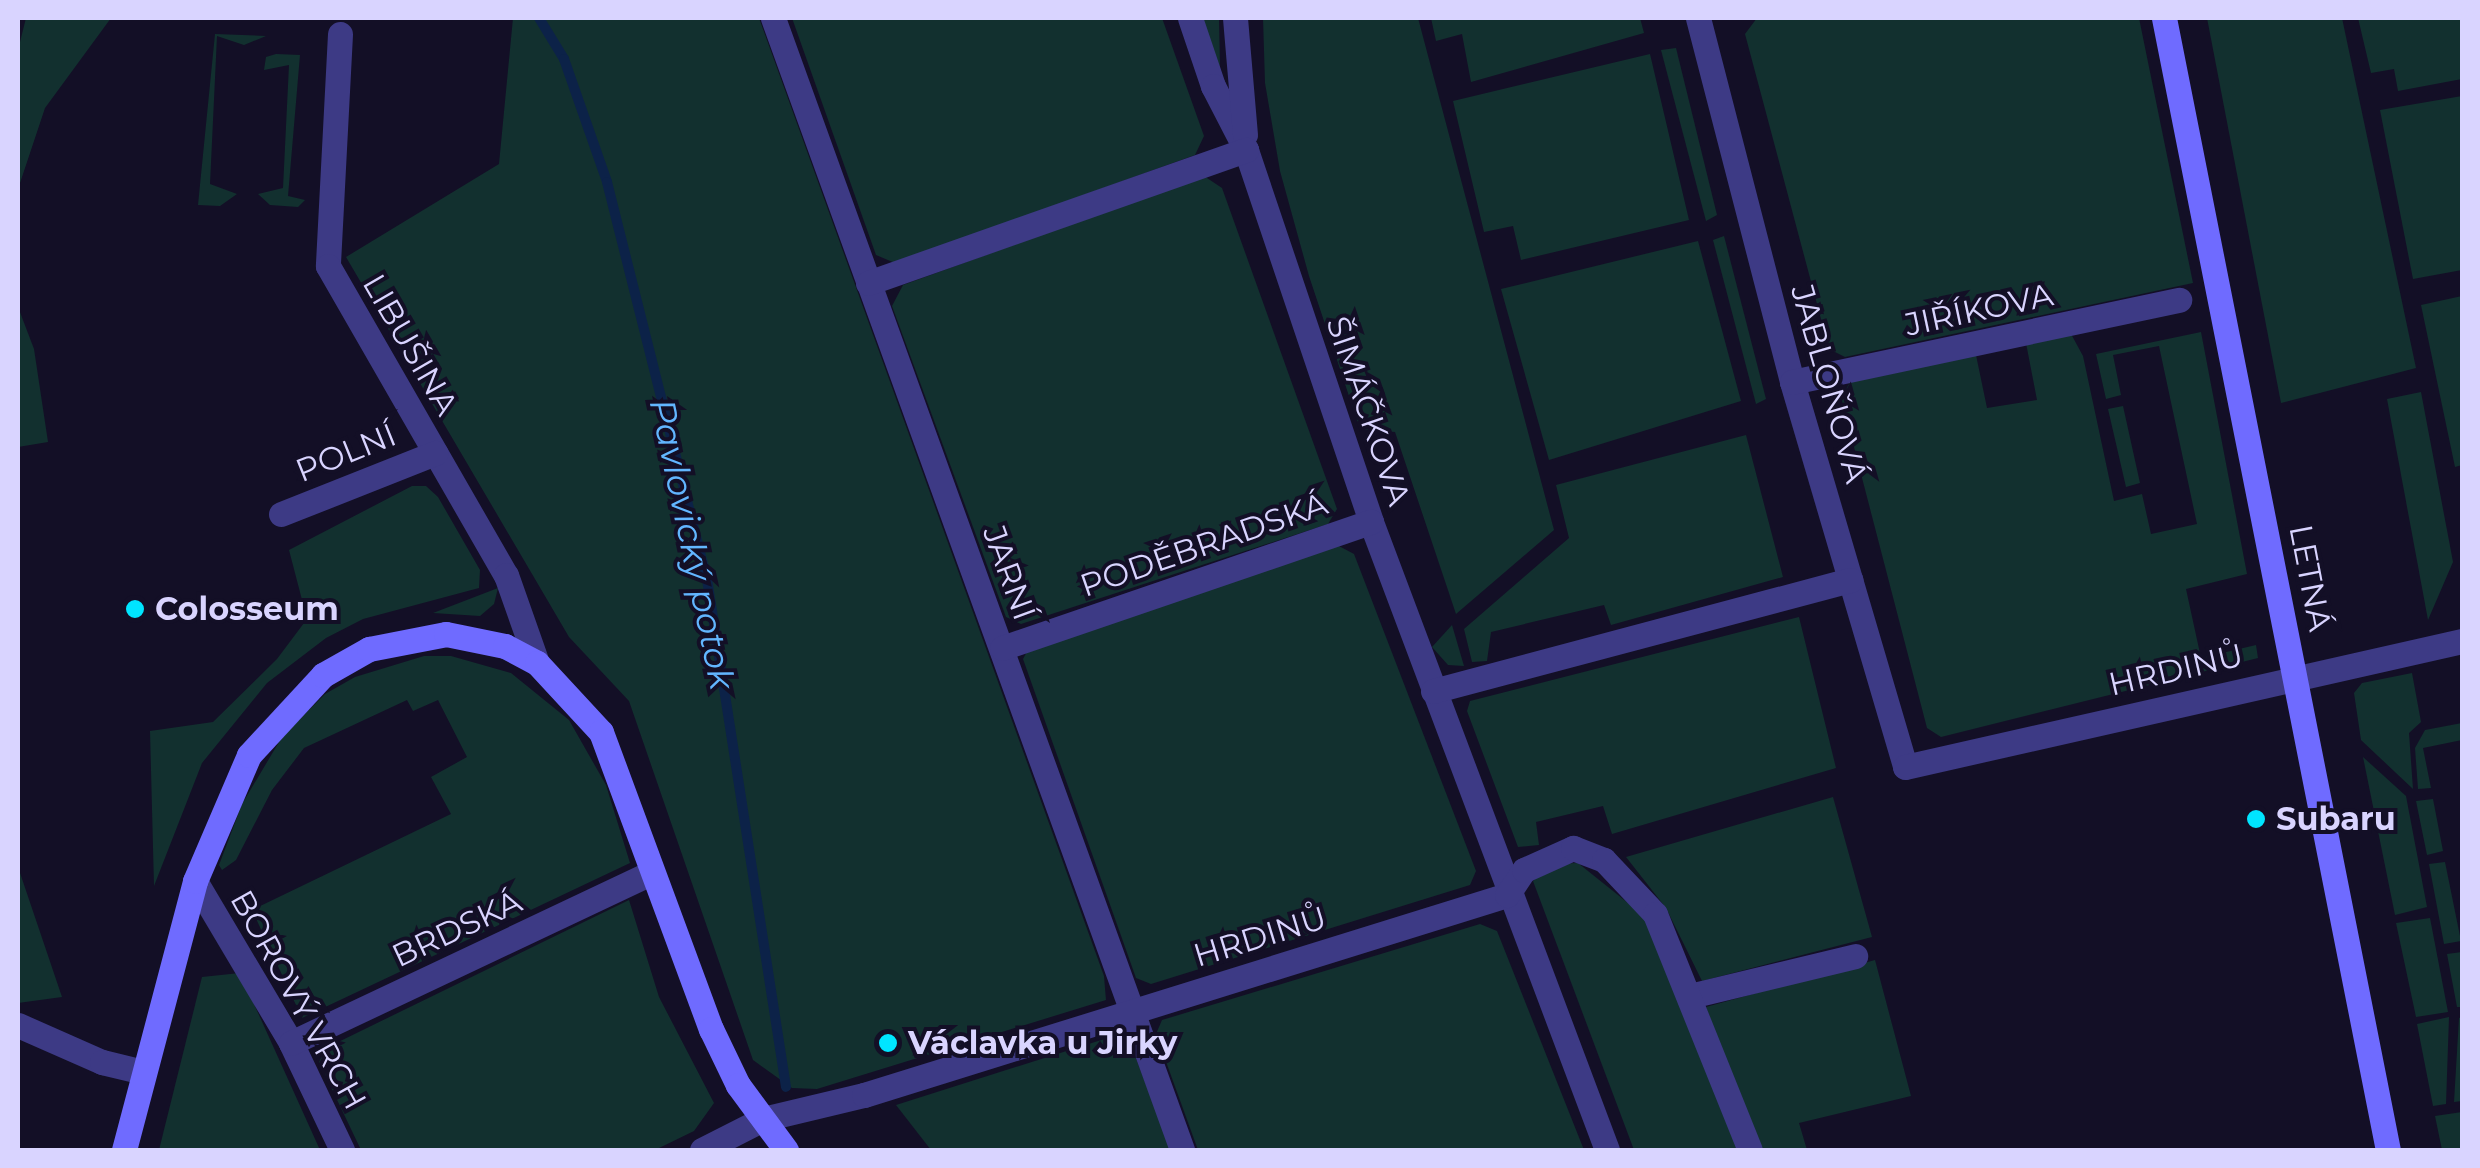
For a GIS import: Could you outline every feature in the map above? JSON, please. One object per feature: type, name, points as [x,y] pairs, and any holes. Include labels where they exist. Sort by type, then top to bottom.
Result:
[{"type":"main road","name":"LETNÁ","points":[[2164,18],[2388,1150]]},
{"type":"main road","points":[[124,1150],[195,880],[250,755],[323,675],[369,649],[446,634],[505,646],[537,664],[601,732],[711,1028],[762,1120],[786,1150]]},
{"type":"street","name":"JARNÍ","points":[[774,18],[1182,1150]]},
{"type":"street","name":"ŠIMÁČKOVA","points":[[1190,18],[1213,86],[1246,150],[1371,522],[1507,895],[1607,1150]]},
{"type":"street","points":[[868,282],[1246,150],[1235,18]]},
{"type":"street","name":"JABLOŇOVÁ","points":[[1702,18],[1792,382],[1905,767]]},
{"type":"street","name":"LIBUŠINA","points":[[340,34],[325,252],[524,610],[537,664]]},
{"type":"street","name":"JIŘÍKOVA","points":[[1792,382],[2178,300]]},
{"type":"street","name":"POLNÍ","points":[[281,514],[434,452]]},
{"type":"street","name":"PODĚBRADSKÁ","points":[[1002,648],[1371,522]]},
{"type":"street","points":[[1433,691],[1851,580]]},
{"type":"street","name":"HRDINŮ","points":[[1905,767],[2462,641]]},
{"type":"street","name":"HRDINŮ","points":[[702,1150],[762,1120],[1507,895],[1524,870],[1573,848],[1604,860],[1655,914],[1750,1150]]},
{"type":"street","name":"BRDSKÁ","points":[[292,1043],[651,873]]},
{"type":"street","name":"BOROVÝ VRCH","points":[[195,880],[292,1043],[342,1150]]},
{"type":"street","points":[[1690,996],[1855,956]]},
{"type":"street","points":[[18,1025],[143,1072]]},
{"type":"green space","points":[[26,18],[111,18],[45,108],[18,189],[18,50]]},
{"type":"green space","points":[[513,18],[759,18],[1104,976],[1106,1000],[817,1089],[792,1088],[753,1060],[629,701],[569,637],[346,257],[499,164]]},
{"type":"green space","points":[[792,18],[1162,18],[1204,136],[1195,155],[895,263],[876,255]]},
{"type":"green space","points":[[1202,18],[1219,18],[1220,68]]},
{"type":"green space","points":[[1263,18],[1418,18],[1554,530],[1456,614],[1395,432],[1360,429],[1309,276],[1280,171],[1265,83]]},
{"type":"green space","points":[[1431,18],[1640,18],[1644,33],[1471,82],[1462,34],[1436,41]]},
{"type":"green space","points":[[1757,18],[2139,18],[2193,283],[1845,357],[1829,349],[1745,34]]},
{"type":"green space","points":[[2207,18],[2342,18],[2416,368],[2281,403]]},
{"type":"green space","points":[[2358,18],[2462,18],[2462,79],[2398,91],[2394,69],[2371,73]]},
{"type":"green space","points":[[215,34],[266,36],[244,45],[217,36],[210,184],[237,194],[220,206],[198,205]]},
{"type":"green space","points":[[1676,48],[1717,215],[1706,221],[1661,50]]},
{"type":"green space","points":[[1650,54],[1689,220],[1521,260],[1513,226],[1484,232],[1453,101]]},
{"type":"green space","points":[[300,55],[288,196],[305,200],[298,207],[270,205],[258,194],[283,188],[289,65],[264,70],[266,57]]},
{"type":"green space","points":[[2462,96],[2462,270],[2413,279],[2380,110]]},
{"type":"green space","points":[[1204,176],[1222,188],[1337,509],[1328,524],[1021,624],[1006,617],[892,306],[903,285]]},
{"type":"green space","points":[[1724,236],[1766,399],[1756,404],[1713,240]]},
{"type":"green space","points":[[1698,241],[1741,401],[1549,460],[1501,289]]},
{"type":"green space","points":[[2462,296],[2462,465],[2455,467],[2421,305]]},
{"type":"green space","points":[[18,307],[34,349],[48,442],[18,447]]},
{"type":"green space","points":[[2070,332],[2083,356],[2114,501],[2142,494],[2151,534],[2197,524],[2159,346],[2113,355],[2121,395],[2106,399],[2096,354],[2201,332],[2247,574],[2186,589],[2201,658],[2256,645],[2258,658],[1941,737],[1927,728],[1841,397],[1851,381],[1976,355],[1987,408],[2037,400],[2026,343]]},
{"type":"green space","points":[[2421,392],[2453,562],[2428,620],[2387,399]]},
{"type":"green space","points":[[2123,406],[2140,483],[2126,487],[2108,409]]},
{"type":"green space","points":[[1746,435],[1783,577],[1611,625],[1604,605],[1491,632],[1487,661],[1472,662],[1464,629],[1569,538],[1556,485]]},
{"type":"green space","points":[[412,486],[426,486],[438,497],[480,570],[479,588],[363,619],[326,638],[267,683],[202,763],[154,886],[150,731],[213,722],[277,659],[307,619],[289,550]]},
{"type":"green space","points":[[1337,545],[1354,554],[1476,871],[1470,885],[1151,984],[1136,978],[1023,659],[1030,646]]},
{"type":"green space","points":[[498,588],[494,604],[480,616],[433,613]]},
{"type":"green space","points":[[1799,617],[1836,768],[1612,834],[1603,806],[1536,822],[1539,845],[1518,847],[1467,711],[1470,701]]},
{"type":"green space","points":[[1452,625],[1464,666],[1448,665],[1432,647]]},
{"type":"green space","points":[[424,656],[451,656],[511,673],[569,720],[606,785],[630,863],[302,1018],[252,910],[451,814],[431,777],[467,757],[438,700],[413,711],[407,700],[304,748],[272,790],[236,860],[222,870],[219,865],[242,804],[282,737],[325,694],[355,677]]},
{"type":"green space","points":[[2412,673],[2421,722],[2409,733],[2413,789],[2361,740],[2354,693],[2362,683]]},
{"type":"green space","points":[[2462,723],[2462,740],[2423,748],[2431,788],[2418,789],[2415,748],[2425,730]]},
{"type":"green space","points":[[2363,757],[2406,796],[2427,907],[2395,915]]},
{"type":"green space","points":[[1833,797],[1872,937],[1702,981],[1666,908],[1626,857]]},
{"type":"green space","points":[[2433,799],[2443,851],[2427,855],[2416,801]]},
{"type":"green space","points":[[2445,862],[2461,941],[2444,944],[2429,864]]},
{"type":"green space","points":[[1578,863],[1643,915],[1738,1150],[1634,1150],[1533,881],[1553,864]]},
{"type":"green space","points":[[18,867],[62,997],[18,1003]]},
{"type":"green space","points":[[629,900],[659,997],[714,1103],[694,1131],[655,1150],[361,1150],[319,1062],[326,1048]]},
{"type":"green space","points":[[2430,918],[2448,1012],[2416,1017],[2396,923]]},
{"type":"green space","points":[[1480,924],[1497,931],[1584,1150],[1198,1150],[1156,1034],[1162,1020]]},
{"type":"green space","points":[[2462,952],[2462,1007],[2457,1007],[2447,954]]},
{"type":"green space","points":[[1875,960],[1911,1096],[1799,1123],[1807,1150],[1757,1150],[1706,1007]]},
{"type":"green space","points":[[240,973],[320,1150],[159,1150],[202,977]]},
{"type":"green space","points":[[2449,1017],[2446,1104],[2433,1106],[2417,1024]]},
{"type":"green space","points":[[2462,1017],[2462,1101],[2454,1102],[2459,1018]]},
{"type":"green space","points":[[1117,1035],[1129,1040],[1171,1150],[931,1150],[896,1105]]},
{"type":"green space","points":[[2462,1112],[2462,1150],[2442,1150],[2435,1116]]},
{"type":"waterway","name":"Pavlovický potok","points":[[539,18],[564,59],[607,182],[707,579],[786,1087]]},
{"type":"place","name":"Colosseum","points":[[135,609]]},
{"type":"place","name":"Subaru","points":[[2256,819]]},
{"type":"place","name":"Václavka u Jirky","points":[[888,1043]]}]
